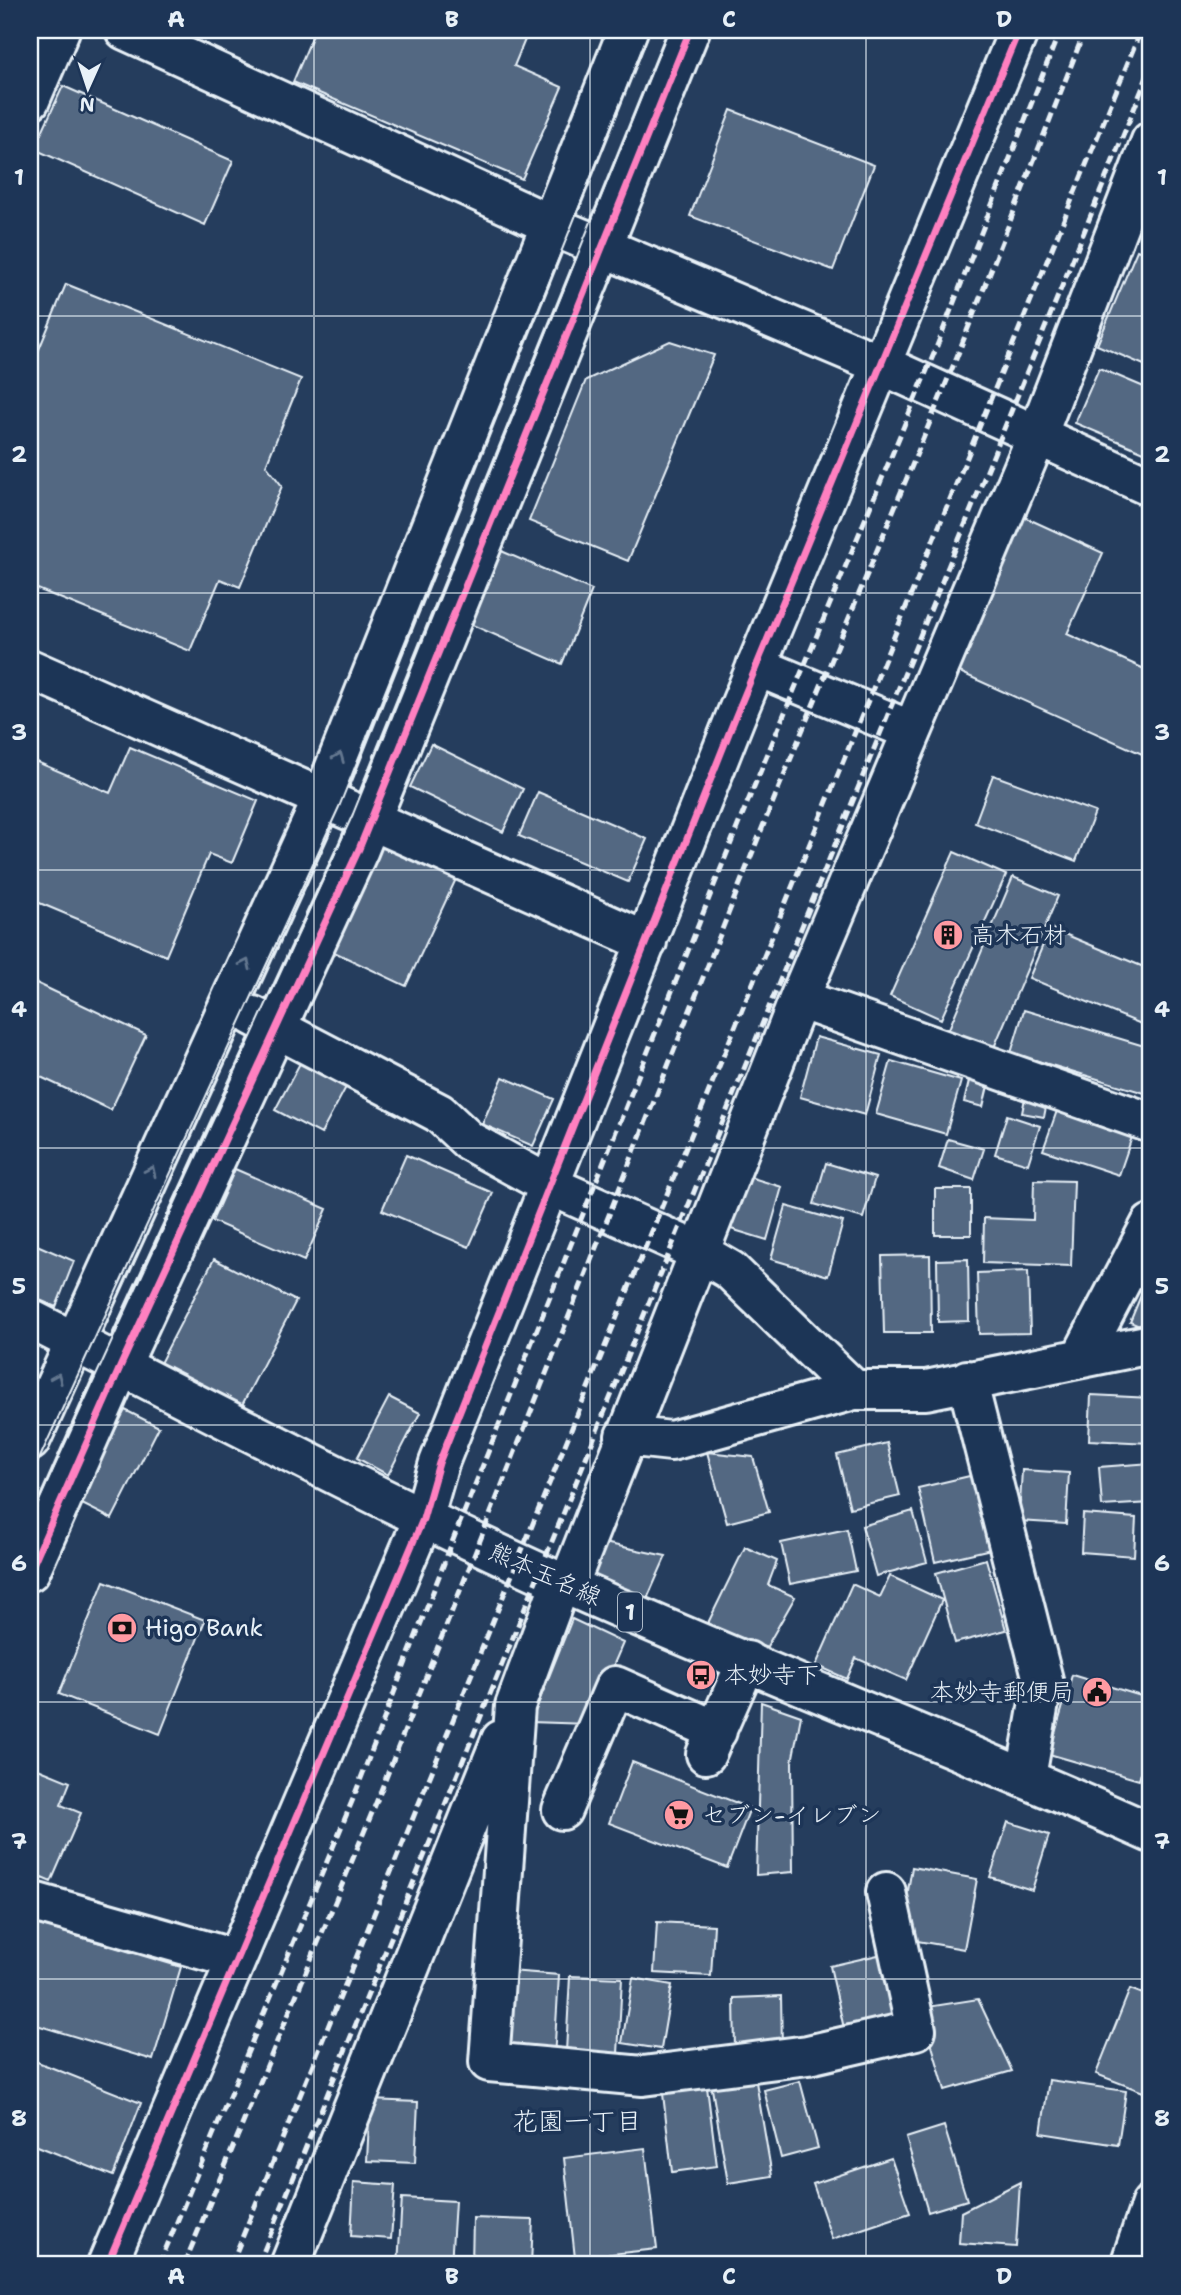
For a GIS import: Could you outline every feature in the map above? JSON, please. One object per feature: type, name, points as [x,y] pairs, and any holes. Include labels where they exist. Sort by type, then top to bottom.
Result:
[{"type":"street","points":[[30,100],[60,30]]},
{"type":"street","points":[[125,30],[550,224],[880,363],[1151,486]]},
{"type":"street","points":[[30,1441],[322,800],[628,30]]},
{"type":"street","points":[[30,1572],[121,1365],[370,822],[691,30]]},
{"type":"street","points":[[107,2265],[422,1519],[439,1463],[756,666],[1019,30]]},
{"type":"street","points":[[290,2265],[688,1282],[697,1251],[799,999],[1037,436],[1151,141]]},
{"type":"street","points":[[756,666],[912,731]]},
{"type":"street","points":[[30,669],[370,822],[647,942]]},
{"type":"street","points":[[799,999],[1151,1123]]},
{"type":"street","points":[[228,1003],[439,1113],[469,1141],[549,1185],[697,1251],[730,1270],[854,1390]]},
{"type":"street","points":[[1082,1356],[1151,1224]]},
{"type":"street","name":"熊本玉名線","points":[[30,1319],[422,1519],[565,1584],[1026,1777],[1151,1833]]},
{"type":"street","points":[[625,1436],[671,1441],[854,1390],[926,1390],[1151,1344]]},
{"type":"street","points":[[967,1380],[1043,1680],[1026,1777]]},
{"type":"street","points":[[562,1810],[615,1686],[712,1742],[747,1661]]},
{"type":"street","points":[[515,1706],[489,2062],[643,2076],[808,2055],[916,2030],[886,1892]]},
{"type":"street","points":[[30,1901],[235,1959]]},
{"type":"street","points":[[1130,2265],[1151,2204]]},
{"type":"building","points":[[315,30],[529,30],[514,66],[562,87],[522,179],[293,82]]},
{"type":"building","points":[[63,86],[233,161],[205,225],[34,149]]},
{"type":"building","points":[[731,110],[874,165],[833,270],[690,216]]},
{"type":"building","points":[[1137,250],[1151,256],[1151,368],[1097,345]]},
{"type":"building","points":[[66,284],[301,379],[266,465],[282,486],[240,587],[220,579],[190,651],[30,586],[30,371]]},
{"type":"building","points":[[670,341],[714,355],[628,561],[529,521],[586,380]]},
{"type":"building","points":[[1099,368],[1151,390],[1151,455],[1075,423]]},
{"type":"building","points":[[1022,516],[1103,553],[1067,634],[1151,672],[1151,758],[953,669]]},
{"type":"building","points":[[499,550],[592,590],[562,664],[470,624]]},
{"type":"building","points":[[431,744],[523,789],[503,832],[410,787]]},
{"type":"building","points":[[130,747],[258,801],[232,863],[209,854],[166,956],[30,899],[30,759],[110,793]]},
{"type":"building","points":[[993,775],[1095,812],[1076,861],[975,823]]},
{"type":"building","points":[[538,792],[647,839],[628,882],[519,836]]},
{"type":"building","points":[[382,845],[456,879],[406,986],[332,951]]},
{"type":"building","name":"高木石材","points":[[954,852],[1006,875],[941,1019],[890,996]]},
{"type":"building","points":[[1013,877],[1058,896],[993,1050],[948,1031]]},
{"type":"building","points":[[1050,928],[1151,970],[1151,1028],[1029,978]]},
{"type":"building","points":[[30,980],[146,1035],[111,1110],[30,1072]]},
{"type":"building","points":[[1024,1010],[1151,1048],[1151,1095],[1011,1053]]},
{"type":"building","points":[[816,1037],[881,1055],[865,1115],[800,1097]]},
{"type":"building","points":[[307,1050],[353,1074],[321,1134],[275,1110]]},
{"type":"building","points":[[891,1061],[961,1081],[946,1134],[876,1114]]},
{"type":"building","points":[[503,1077],[554,1099],[533,1146],[482,1124]]},
{"type":"building","points":[[970,1077],[989,1082],[983,1107],[964,1102]]},
{"type":"building","points":[[1026,1093],[1048,1097],[1044,1117],[1022,1113]]},
{"type":"building","points":[[1059,1105],[1134,1131],[1119,1175],[1043,1150]]},
{"type":"building","points":[[1007,1115],[1040,1126],[1028,1164],[995,1154]]},
{"type":"building","points":[[948,1139],[984,1149],[974,1180],[939,1168]]},
{"type":"building","points":[[406,1155],[493,1193],[469,1247],[382,1210]]},
{"type":"building","points":[[826,1163],[875,1178],[863,1218],[814,1204]]},
{"type":"building","points":[[235,1169],[327,1209],[304,1261],[212,1221]]},
{"type":"building","points":[[746,1176],[782,1187],[767,1240],[731,1229]]},
{"type":"building","points":[[1034,1180],[1074,1181],[1071,1266],[983,1263],[984,1218],[1033,1220]]},
{"type":"building","points":[[935,1189],[971,1189],[971,1235],[935,1235]]},
{"type":"building","points":[[786,1206],[843,1222],[828,1276],[771,1259]]},
{"type":"building","points":[[30,1242],[74,1261],[56,1307],[30,1296]]},
{"type":"building","points":[[930,1255],[931,1333],[884,1333],[882,1256]]},
{"type":"building","points":[[214,1259],[296,1301],[240,1409],[158,1367]]},
{"type":"building","points":[[968,1259],[969,1321],[938,1322],[937,1260]]},
{"type":"building","points":[[1028,1271],[1030,1333],[979,1334],[977,1273]]},
{"type":"building","points":[[1151,1271],[1151,1331],[1130,1322]]},
{"type":"building","points":[[1091,1395],[1151,1398],[1150,1443],[1089,1440]]},
{"type":"building","points":[[389,1397],[420,1413],[388,1475],[357,1458]]},
{"type":"building","points":[[125,1410],[159,1427],[112,1519],[78,1502]]},
{"type":"building","points":[[887,1443],[900,1496],[850,1508],[837,1455]]},
{"type":"building","points":[[707,1452],[753,1457],[769,1512],[727,1523]]},
{"type":"building","points":[[1151,1463],[1151,1503],[1102,1506],[1099,1467]]},
{"type":"building","points":[[1022,1470],[1069,1473],[1066,1524],[1019,1521]]},
{"type":"building","points":[[974,1475],[991,1549],[935,1562],[918,1488]]},
{"type":"building","points":[[913,1511],[927,1562],[876,1576],[862,1526]]},
{"type":"building","points":[[1083,1514],[1136,1518],[1134,1556],[1081,1552]]},
{"type":"building","points":[[847,1529],[856,1571],[790,1584],[781,1543]]},
{"type":"building","points":[[604,1543],[666,1556],[647,1599],[592,1574]]},
{"type":"building","points":[[745,1547],[777,1561],[768,1585],[795,1597],[766,1648],[707,1625]]},
{"type":"building","points":[[986,1559],[1006,1630],[955,1643],[936,1573]]},
{"type":"building","points":[[890,1576],[942,1600],[906,1680],[856,1658],[847,1679],[816,1665],[852,1584],[880,1597]]},
{"type":"building","points":[[104,1581],[205,1620],[160,1734],[59,1694]]},
{"type":"building","points":[[572,1619],[623,1643],[588,1724],[531,1722]]},
{"type":"building","points":[[1072,1675],[1151,1699],[1151,1738],[1139,1780],[1049,1754]]},
{"type":"building","points":[[761,1702],[801,1716],[792,1762],[793,1872],[756,1875]]},
{"type":"building","name":"セブン-イレブン","points":[[632,1762],[750,1808],[727,1868],[609,1823]]},
{"type":"building","points":[[38,1769],[70,1782],[61,1805],[81,1813],[51,1882],[30,1873],[30,1788]]},
{"type":"building","points":[[1008,1822],[1049,1835],[1032,1890],[990,1877]]},
{"type":"building","points":[[912,1867],[977,1879],[964,1949],[900,1938]]},
{"type":"building","points":[[30,1922],[181,1967],[153,2060],[30,2023]]},
{"type":"building","points":[[657,1922],[714,1925],[711,1976],[654,1973]]},
{"type":"building","points":[[891,1952],[907,2019],[845,2033],[830,1966]]},
{"type":"building","points":[[510,1971],[559,1975],[554,2059],[505,2055]]},
{"type":"building","points":[[570,1976],[622,1978],[618,2054],[566,2052]]},
{"type":"building","points":[[633,1978],[672,1985],[661,2049],[622,2043]]},
{"type":"building","points":[[1130,1989],[1151,1997],[1151,2095],[1096,2074]]},
{"type":"building","points":[[781,1996],[782,2048],[735,2050],[734,1998]]},
{"type":"building","points":[[978,1999],[1012,2071],[945,2090],[921,2008]]},
{"type":"building","points":[[30,2059],[141,2103],[113,2176],[30,2143]]},
{"type":"building","points":[[754,2070],[772,2176],[728,2183],[710,2077]]},
{"type":"building","points":[[706,2079],[717,2166],[672,2172],[662,2085]]},
{"type":"building","points":[[1049,2080],[1126,2091],[1118,2145],[1041,2133]]},
{"type":"building","points":[[800,2081],[818,2148],[781,2158],[764,2090]]},
{"type":"building","points":[[370,2100],[418,2102],[415,2163],[367,2161]]},
{"type":"building","points":[[944,2126],[967,2200],[928,2212],[906,2138]]},
{"type":"building","points":[[645,2148],[657,2249],[575,2258],[564,2158]]},
{"type":"building","points":[[891,2158],[910,2213],[832,2239],[813,2184]]},
{"type":"building","points":[[354,2182],[395,2185],[391,2239],[351,2236]]},
{"type":"building","points":[[1020,2182],[1016,2247],[959,2243],[961,2212]]},
{"type":"building","points":[[402,2198],[455,2201],[451,2265],[398,2265]]},
{"type":"building","points":[[473,2218],[533,2220],[531,2265],[472,2265]]},
{"type":"tram line","points":[[30,1479],[339,807],[650,30]]},
{"type":"tram line","points":[[30,1520],[353,814],[668,30]]},
{"type":"railway","points":[[159,2265],[353,1799],[453,1540],[741,818],[935,351],[1060,30]]},
{"type":"railway","points":[[184,2265],[374,1808],[763,826],[956,359],[1085,30]]},
{"type":"railway","points":[[231,2265],[1141,30]]},
{"type":"railway","points":[[258,2265],[1151,67]]},
{"type":"cycle path","points":[[30,1571],[121,1365],[359,849],[690,30]]},
{"type":"cycle path","points":[[107,2265],[423,1519],[439,1463],[735,718],[1019,30]]},
{"type":"place","name":"高木石材","points":[[948,935]]},
{"type":"place","name":"Higo Bank","points":[[122,1628]]},
{"type":"place","name":"本妙寺下","points":[[701,1675]]},
{"type":"place","name":"本妙寺郵便局","points":[[1097,1692]]},
{"type":"place","name":"セブン-イレブン","points":[[679,1815]]},
{"type":"district","name":"花園一丁目","points":[[577,2121]]}]
